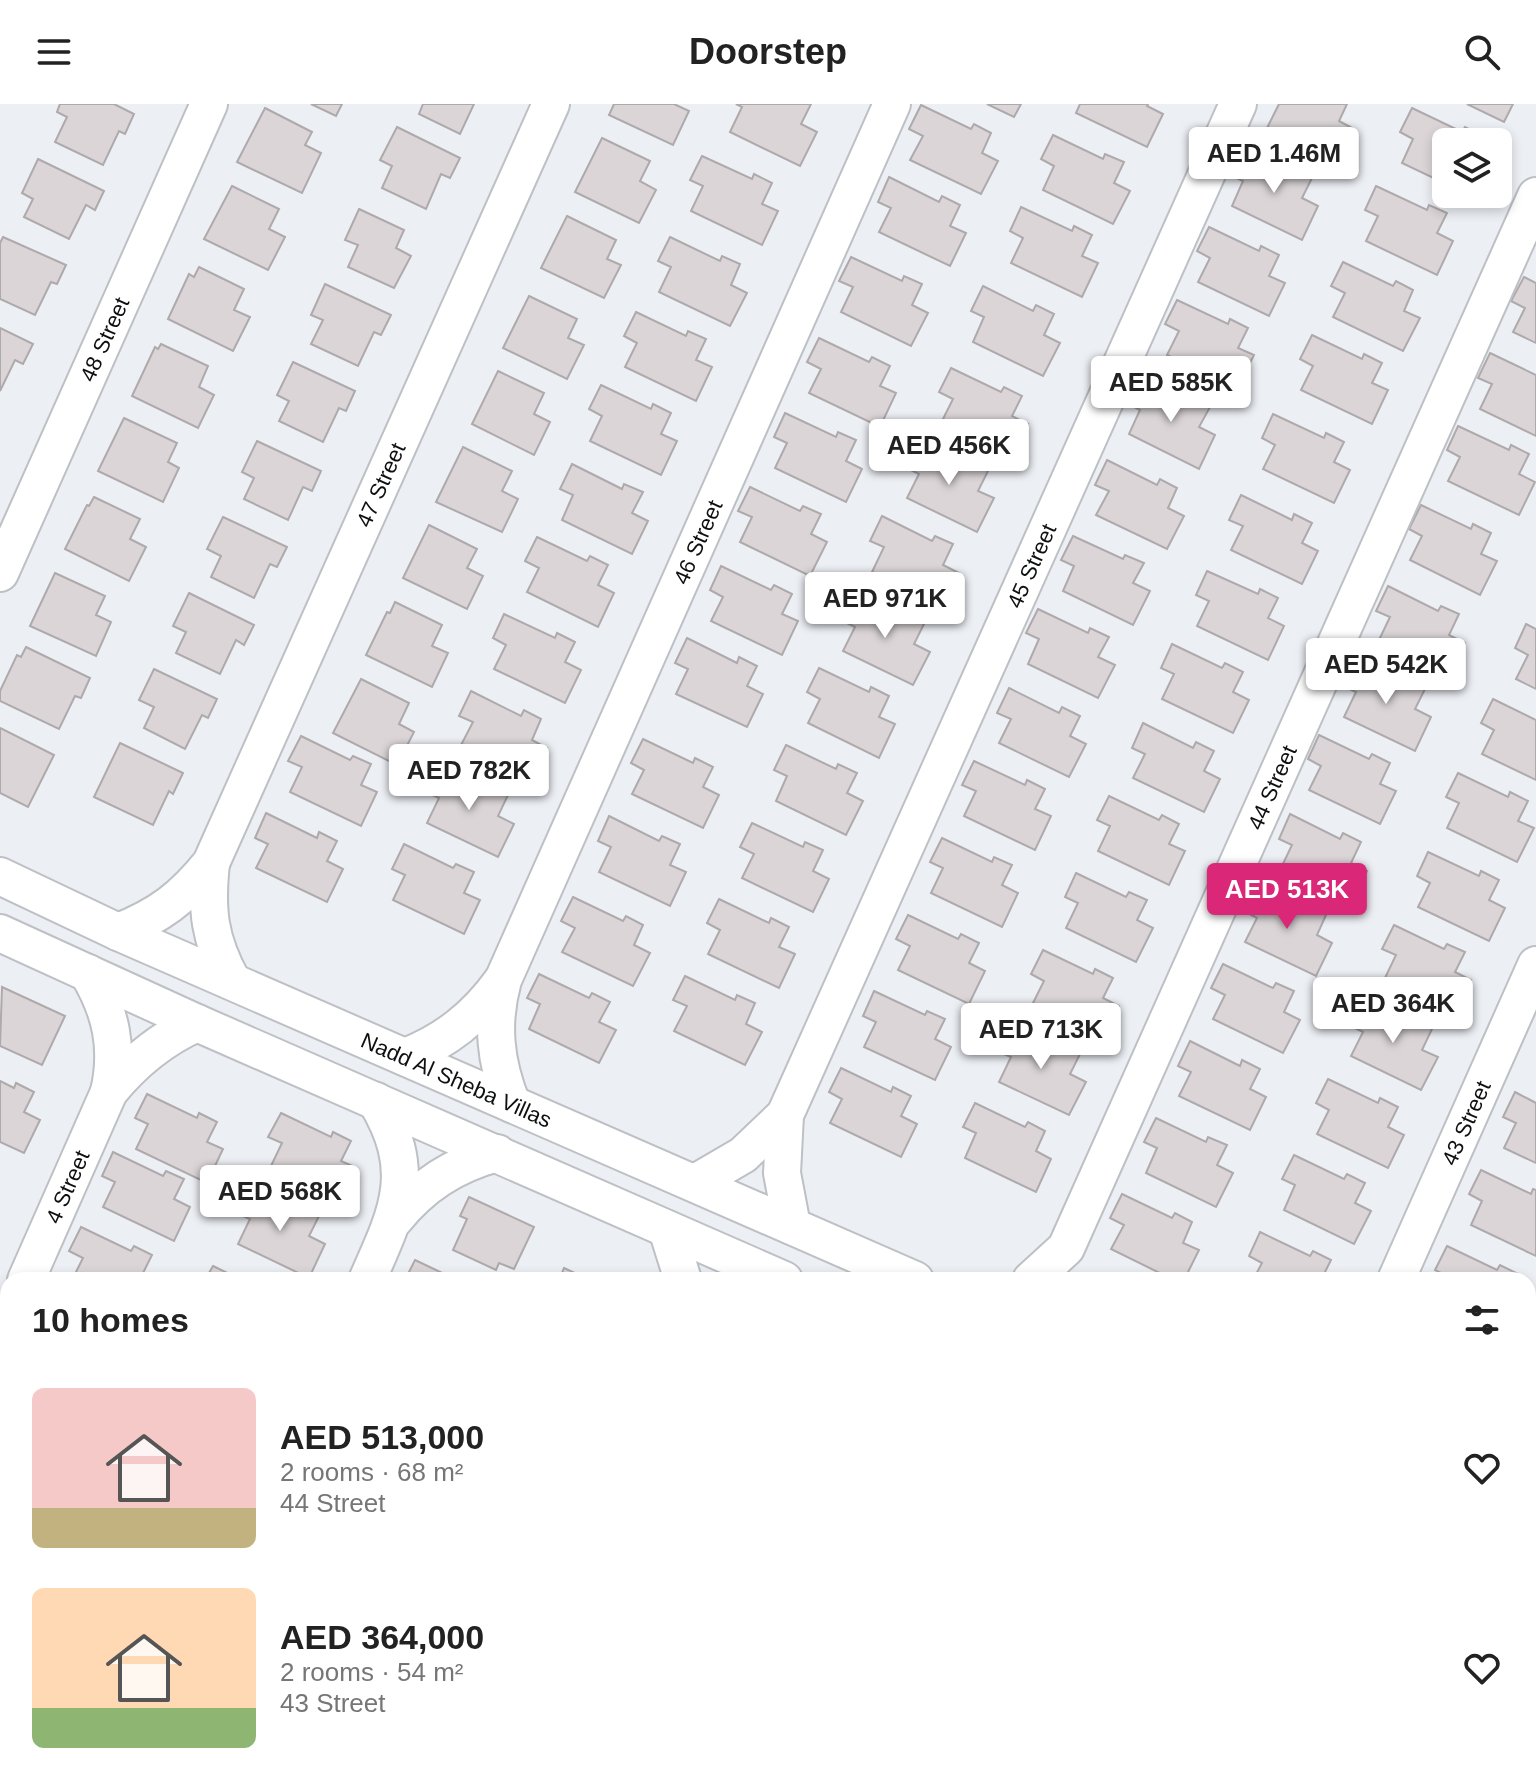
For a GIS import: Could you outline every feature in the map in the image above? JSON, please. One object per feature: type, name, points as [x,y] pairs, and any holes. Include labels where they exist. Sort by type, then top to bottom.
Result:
[{"type":"street","name":"48 Street","points":[[0,573],[209,104]]},
{"type":"street","name":"47 Street","points":[[211,863],[551,104]]},
{"type":"street","name":"46 Street","points":[[503,980],[892,104]]},
{"type":"street","name":"45 Street","points":[[785,1115],[1238,104]]},
{"type":"street","name":"44 Street","points":[[1066,1264],[1536,196]]},
{"type":"street","points":[[118,932],[161,913],[196,882],[211,863]]},
{"type":"street","points":[[211,863],[208,912],[212,936],[232,981]]},
{"type":"street","name":"Nadd Al Sheba Villas","points":[[0,876],[118,932],[897,1272]]},
{"type":"street","points":[[0,933],[763,1272]]},
{"type":"street","name":"43 Street","points":[[1400,1272],[1536,965]]},
{"type":"street","points":[[88,973],[102,997],[115,1048],[109,1092]]},
{"type":"street","points":[[405,1057],[426,1049],[465,1023],[503,980]]},
{"type":"street","points":[[503,980],[495,1015],[495,1037],[497,1060],[512,1104]]},
{"type":"street","points":[[109,1092],[155,1045],[197,1023]]},
{"type":"street","name":"4 Street","points":[[30,1272],[109,1092]]},
{"type":"street","points":[[371,1272],[394,1220],[400,1180],[394,1138],[376,1101]]},
{"type":"street","points":[[695,1183],[743,1155],[785,1115]]},
{"type":"street","points":[[785,1115],[782,1173],[792,1226]]},
{"type":"street","points":[[394,1220],[426,1186],[448,1171],[497,1153]]},
{"type":"street","points":[[667,1229],[680,1272]]},
{"type":"building","points":[[60,104],[114,104],[134,114],[125,134],[119,131],[103,165],[55,142],[67,117],[57,112]]},
{"type":"building","points":[[311,104],[342,104],[336,116]]},
{"type":"building","points":[[423,104],[474,104],[460,134],[419,114]]},
{"type":"building","points":[[614,104],[674,104],[689,111],[673,145],[609,115]]},
{"type":"building","points":[[736,104],[811,104],[801,124],[817,132],[800,166],[730,132],[742,107]]},
{"type":"building","points":[[987,104],[1021,104],[1014,117]]},
{"type":"building","points":[[1080,104],[1148,104],[1163,114],[1147,147],[1076,113]]},
{"type":"building","points":[[1279,104],[1347,104],[1339,121],[1354,129],[1338,162],[1267,128]]},
{"type":"building","points":[[1467,104],[1513,104],[1504,122]]},
{"type":"building","points":[[921,105],[971,129],[974,124],[991,133],[982,153],[998,161],[981,194],[910,160],[923,136],[909,129]]},
{"type":"building","points":[[265,108],[312,132],[305,145],[321,153],[302,193],[237,162]]},
{"type":"building","points":[[1412,108],[1454,128],[1432,128],[1432,177],[1402,163],[1413,139],[1400,132]]},
{"type":"building","points":[[397,127],[460,158],[450,178],[441,174],[426,209],[382,188],[392,166],[380,160]]},
{"type":"building","points":[[1053,135],[1103,159],[1105,154],[1124,162],[1114,183],[1130,191],[1113,224],[1043,190],[1054,166],[1041,159]]},
{"type":"building","points":[[602,138],[650,161],[640,181],[656,190],[639,223],[575,192]]},
{"type":"building","points":[[1242,151],[1292,175],[1295,170],[1312,178],[1302,198],[1318,206],[1302,240],[1232,206],[1243,181],[1230,175]]},
{"type":"building","points":[[702,156],[752,179],[754,174],[772,183],[762,204],[778,211],[762,245],[691,211],[703,186],[690,180]]},
{"type":"building","points":[[38,159],[104,191],[95,210],[86,205],[69,239],[24,217],[33,199],[22,193]]},
{"type":"building","points":[[889,177],[939,202],[942,196],[960,205],[950,226],[966,233],[950,266],[879,232],[891,208],[878,202]]},
{"type":"building","points":[[232,186],[279,209],[269,229],[285,237],[268,270],[204,239]]},
{"type":"building","points":[[1376,186],[1427,210],[1429,205],[1447,213],[1437,233],[1453,241],[1437,275],[1366,241],[1378,216],[1365,210]]},
{"type":"building","points":[[1021,207],[1072,231],[1074,226],[1092,235],[1082,256],[1098,263],[1082,297],[1011,263],[1023,238],[1010,231]]},
{"type":"building","points":[[359,209],[404,230],[396,248],[411,256],[394,288],[348,267],[358,245],[345,240]]},
{"type":"building","points":[[567,216],[616,240],[607,259],[621,265],[604,298],[541,268]]},
{"type":"building","points":[[1209,227],[1259,251],[1261,246],[1279,255],[1269,276],[1285,283],[1269,316],[1198,282],[1210,258],[1197,251]]},
{"type":"building","points":[[3,237],[66,265],[57,284],[51,282],[35,315],[0,299],[0,243]]},
{"type":"building","points":[[670,237],[720,261],[722,256],[740,264],[731,285],[747,293],[730,326],[659,292],[671,267],[658,261]]},
{"type":"building","points":[[851,257],[902,281],[904,276],[922,284],[912,305],[928,313],[911,346],[841,312],[853,287],[839,281]]},
{"type":"building","points":[[1343,262],[1393,286],[1396,281],[1413,290],[1404,311],[1420,318],[1403,351],[1333,317],[1345,293],[1331,286]]},
{"type":"building","points":[[199,267],[244,289],[234,310],[250,317],[233,351],[168,319],[189,274],[194,277]]},
{"type":"building","points":[[1524,277],[1536,283],[1536,343],[1513,332],[1525,308],[1511,301]]},
{"type":"building","points":[[325,284],[391,315],[381,335],[374,332],[358,366],[311,344],[323,320],[311,315]]},
{"type":"building","points":[[983,286],[1033,311],[1036,305],[1054,314],[1044,335],[1060,343],[1043,376],[973,342],[984,317],[971,311]]},
{"type":"building","points":[[529,296],[577,319],[568,338],[584,345],[567,379],[503,348]]},
{"type":"building","points":[[1177,300],[1228,324],[1230,319],[1248,328],[1238,348],[1254,355],[1237,389],[1167,355],[1179,331],[1165,324]]},
{"type":"building","points":[[636,312],[686,336],[688,331],[706,339],[696,360],[712,367],[696,401],[625,367],[637,343],[624,336]]},
{"type":"building","points":[[0,328],[33,344],[23,364],[15,360],[0,391]]},
{"type":"building","points":[[1312,335],[1362,359],[1364,354],[1382,363],[1372,383],[1388,390],[1372,424],[1301,390],[1313,366],[1300,359]]},
{"type":"building","points":[[819,338],[869,362],[872,357],[890,366],[880,386],[896,393],[880,427],[809,393],[821,369],[807,362]]},
{"type":"building","points":[[161,344],[208,366],[199,387],[214,395],[198,428],[132,396],[155,347],[158,349]]},
{"type":"building","points":[[1490,353],[1536,375],[1536,436],[1480,409],[1492,384],[1478,378]]},
{"type":"building","points":[[293,362],[355,391],[346,411],[339,408],[323,442],[279,421],[289,401],[277,395]]},
{"type":"building","points":[[951,368],[1001,392],[1004,387],[1022,396],[1012,416],[1028,424],[1012,457],[941,423],[953,399],[939,392]]},
{"type":"building","points":[[498,371],[544,393],[534,414],[550,422],[534,455],[472,424]]},
{"type":"building","points":[[1139,379],[1189,403],[1191,398],[1210,407],[1199,427],[1215,435],[1199,469],[1129,434],[1140,410],[1127,403]]},
{"type":"building","points":[[601,385],[651,409],[653,404],[671,413],[661,434],[677,441],[661,475],[590,441],[602,416],[589,409]]},
{"type":"building","points":[[785,413],[836,437],[838,432],[856,440],[846,461],[862,469],[846,502],[775,468],[787,443],[774,437]]},
{"type":"building","points":[[1273,414],[1324,438],[1326,433],[1344,442],[1334,462],[1350,470],[1334,503],[1263,469],[1275,445],[1262,438]]},
{"type":"building","points":[[124,418],[177,443],[168,462],[179,468],[163,502],[98,471]]},
{"type":"building","points":[[1458,426],[1509,450],[1511,445],[1529,454],[1519,474],[1535,482],[1519,515],[1448,481],[1460,457],[1447,450]]},
{"type":"building","points":[[257,441],[321,471],[312,491],[303,487],[288,520],[244,499],[254,478],[242,472]]},
{"type":"building","points":[[917,443],[968,467],[970,462],[988,471],[978,491],[994,498],[977,532],[907,498],[919,474],[905,467]]},
{"type":"building","points":[[463,447],[512,471],[502,491],[518,499],[502,532],[436,502]]},
{"type":"building","points":[[1107,460],[1157,485],[1160,479],[1177,488],[1168,508],[1184,516],[1167,549],[1096,515],[1109,491],[1095,485]]},
{"type":"building","points":[[572,464],[622,489],[624,484],[643,492],[632,513],[648,521],[632,554],[562,520],[573,495],[560,489]]},
{"type":"building","points":[[750,487],[800,511],[803,506],[821,514],[811,534],[827,542],[810,576],[740,542],[752,517],[738,511]]},
{"type":"building","points":[[1241,495],[1292,520],[1294,514],[1312,523],[1302,543],[1318,551],[1302,584],[1231,550],[1243,526],[1229,520]]},
{"type":"building","points":[[94,497],[140,519],[130,539],[146,547],[129,581],[65,549]]},
{"type":"building","points":[[1421,505],[1471,529],[1473,524],[1491,533],[1481,554],[1497,561],[1480,595],[1410,560],[1422,536],[1409,529]]},
{"type":"building","points":[[882,516],[932,541],[935,536],[953,544],[943,565],[959,573],[942,606],[872,572],[884,547],[870,541]]},
{"type":"building","points":[[223,517],[287,547],[277,567],[270,564],[254,598],[211,577],[221,556],[207,549]]},
{"type":"building","points":[[429,525],[477,549],[467,568],[483,576],[467,609],[403,578]]},
{"type":"building","points":[[1073,536],[1123,559],[1125,555],[1144,563],[1133,583],[1150,591],[1133,625],[1063,591],[1074,566],[1061,560]]},
{"type":"building","points":[[537,537],[587,561],[590,556],[608,565],[598,585],[614,593],[598,627],[527,592],[539,568],[525,561]]},
{"type":"building","points":[[721,566],[771,590],[774,585],[792,594],[782,614],[798,621],[782,655],[711,621],[723,597],[710,590]]},
{"type":"building","points":[[1207,571],[1258,594],[1260,589],[1278,598],[1268,618],[1284,626],[1268,660],[1197,626],[1209,601],[1196,595]]},
{"type":"building","points":[[55,573],[105,596],[96,615],[111,622],[96,656],[30,626]]},
{"type":"building","points":[[1388,586],[1438,611],[1441,606],[1459,614],[1449,635],[1465,643],[1449,675],[1378,642],[1390,617],[1376,611]]},
{"type":"building","points":[[189,593],[254,625],[244,645],[236,640],[220,674],[176,653],[186,632],[173,626]]},
{"type":"building","points":[[853,596],[903,620],[906,615],[924,624],[914,644],[930,652],[913,685],[843,651],[855,627],[841,620]]},
{"type":"building","points":[[395,602],[442,625],[432,646],[448,653],[432,687],[366,655]]},
{"type":"building","points":[[1038,609],[1088,633],[1090,628],[1109,637],[1098,657],[1115,665],[1098,698],[1028,664],[1039,639],[1026,633]]},
{"type":"building","points":[[504,614],[555,638],[557,633],[575,642],[565,662],[581,670],[565,703],[494,669],[506,645],[493,638]]},
{"type":"building","points":[[1526,624],[1536,629],[1536,689],[1516,679],[1528,655],[1515,648]]},
{"type":"building","points":[[687,638],[737,663],[739,657],[757,666],[747,686],[763,694],[747,727],[676,694],[688,669],[675,663]]},
{"type":"building","points":[[1172,644],[1222,668],[1225,663],[1243,672],[1233,692],[1249,700],[1233,733],[1162,699],[1174,674],[1161,668]]},
{"type":"building","points":[[26,647],[90,678],[81,698],[75,696],[59,729],[0,701],[0,691],[17,655],[21,657]]},
{"type":"building","points":[[1354,662],[1405,686],[1407,681],[1425,689],[1415,709],[1431,717],[1415,751],[1344,717],[1356,692],[1343,686]]},
{"type":"building","points":[[819,668],[869,692],[871,687],[889,696],[879,717],[895,724],[879,758],[808,723],[820,699],[807,692]]},
{"type":"building","points":[[154,669],[217,699],[208,718],[202,715],[185,749],[144,728],[154,707],[139,700]]},
{"type":"building","points":[[361,679],[409,703],[399,724],[414,732],[397,765],[333,733]]},
{"type":"building","points":[[1009,688],[1059,713],[1062,707],[1080,716],[1070,736],[1086,744],[1069,777],[999,743],[1011,719],[997,713]]},
{"type":"building","points":[[471,691],[521,716],[524,710],[541,719],[532,740],[547,748],[531,781],[460,747],[473,722],[459,716]]},
{"type":"building","points":[[1493,699],[1536,720],[1536,780],[1482,754],[1494,730],[1481,723]]},
{"type":"building","points":[[1143,723],[1193,748],[1196,742],[1214,751],[1204,771],[1220,779],[1204,812],[1133,778],[1145,754],[1132,748]]},
{"type":"building","points":[[0,728],[54,755],[28,807],[0,793]]},
{"type":"building","points":[[1319,735],[1369,759],[1372,754],[1390,763],[1380,784],[1396,791],[1380,824],[1309,790],[1321,766],[1308,759]]},
{"type":"building","points":[[301,736],[350,760],[353,756],[371,764],[361,785],[377,792],[361,826],[290,792],[302,767],[288,761]]},
{"type":"building","points":[[643,739],[693,763],[695,758],[713,767],[703,787],[719,795],[703,828],[632,794],[644,770],[631,763]]},
{"type":"building","points":[[120,743],[183,773],[173,794],[169,791],[153,825],[94,797]]},
{"type":"building","points":[[786,745],[836,769],[838,764],[857,773],[847,793],[863,801],[846,835],[776,801],[787,776],[774,770]]},
{"type":"building","points":[[974,761],[1025,785],[1027,780],[1045,789],[1035,809],[1051,816],[1035,850],[964,816],[976,791],[962,785]]},
{"type":"building","points":[[437,768],[488,792],[490,787],[508,795],[498,816],[514,824],[498,857],[427,823],[439,798],[426,792]]},
{"type":"building","points":[[1458,773],[1508,797],[1510,792],[1528,801],[1518,821],[1534,828],[1517,862],[1447,828],[1459,803],[1446,797]]},
{"type":"building","points":[[1109,796],[1159,820],[1162,815],[1179,824],[1169,844],[1185,851],[1169,885],[1098,851],[1110,826],[1097,820]]},
{"type":"building","points":[[266,813],[317,838],[319,832],[337,841],[327,861],[343,869],[327,902],[256,868],[268,844],[255,838]]},
{"type":"building","points":[[1290,814],[1340,839],[1343,833],[1361,842],[1351,863],[1367,871],[1351,904],[1280,870],[1292,845],[1279,839]]},
{"type":"building","points":[[609,816],[659,841],[662,836],[680,844],[670,865],[686,872],[670,906],[599,872],[611,847],[598,841]]},
{"type":"building","points":[[752,823],[803,847],[805,842],[823,850],[813,871],[829,879],[813,912],[742,878],[754,854],[740,847]]},
{"type":"building","points":[[942,838],[992,862],[994,857],[1012,865],[1002,885],[1018,893],[1002,927],[931,893],[943,868],[930,862]]},
{"type":"building","points":[[404,844],[453,868],[456,864],[474,872],[464,893],[480,900],[464,934],[393,900],[405,875],[392,869]]},
{"type":"building","points":[[1428,852],[1479,876],[1481,871],[1499,880],[1489,900],[1505,908],[1489,941],[1418,907],[1430,883],[1417,876]]},
{"type":"building","points":[[1076,873],[1126,897],[1129,892],[1147,900],[1137,920],[1153,928],[1136,962],[1066,928],[1078,903],[1065,897]]},
{"type":"building","points":[[1256,887],[1306,911],[1309,906],[1326,915],[1317,935],[1332,943],[1316,976],[1245,942],[1257,918],[1244,911]]},
{"type":"building","points":[[573,897],[623,921],[626,916],[643,925],[634,945],[650,953],[633,986],[562,952],[575,928],[561,921]]},
{"type":"building","points":[[719,899],[769,923],[771,918],[789,927],[779,947],[795,954],[779,988],[708,954],[720,930],[707,923]]},
{"type":"building","points":[[908,915],[958,939],[961,934],[979,943],[969,963],[985,971],[969,1004],[898,970],[910,946],[896,939]]},
{"type":"building","points":[[1394,925],[1444,949],[1447,944],[1465,952],[1455,972],[1471,980],[1454,1014],[1384,980],[1396,955],[1382,949]]},
{"type":"building","points":[[1043,950],[1093,974],[1095,969],[1113,978],[1103,998],[1119,1006],[1103,1039],[1032,1005],[1044,981],[1031,974]]},
{"type":"building","points":[[1223,964],[1273,988],[1276,983],[1294,991],[1284,1012],[1300,1020],[1283,1053],[1213,1019],[1225,995],[1211,988]]},
{"type":"building","points":[[539,974],[589,998],[592,993],[610,1002],[599,1022],[616,1030],[599,1063],[529,1029],[540,1004],[527,998]]},
{"type":"building","points":[[685,976],[735,1000],[737,995],[755,1003],[746,1024],[762,1032],[745,1065],[674,1031],[687,1006],[673,1000]]},
{"type":"building","points":[[2,987],[65,1016],[42,1065],[0,1046]]},
{"type":"building","points":[[874,991],[925,1015],[927,1011],[945,1019],[935,1039],[951,1047],[935,1080],[864,1047],[876,1022],[863,1016]]},
{"type":"building","points":[[1361,1001],[1412,1025],[1414,1020],[1432,1029],[1422,1050],[1438,1057],[1421,1090],[1351,1056],[1363,1032],[1349,1025]]},
{"type":"building","points":[[1009,1026],[1059,1050],[1062,1045],[1080,1054],[1070,1074],[1086,1082],[1069,1115],[999,1082],[1011,1057],[997,1051]]},
{"type":"building","points":[[1190,1041],[1240,1066],[1242,1060],[1260,1069],[1250,1089],[1266,1097],[1250,1130],[1179,1096],[1191,1072],[1178,1066]]},
{"type":"building","points":[[841,1068],[891,1092],[893,1087],[911,1096],[901,1116],[917,1124],[901,1157],[830,1123],[842,1099],[829,1092]]},
{"type":"building","points":[[1328,1079],[1378,1103],[1380,1098],[1398,1107],[1388,1127],[1404,1135],[1388,1168],[1317,1134],[1329,1110],[1316,1103]]},
{"type":"building","points":[[0,1081],[14,1088],[16,1083],[34,1092],[24,1112],[40,1120],[24,1153],[0,1142]]},
{"type":"building","points":[[1515,1092],[1536,1103],[1536,1163],[1504,1148],[1516,1123],[1503,1117]]},
{"type":"building","points":[[147,1094],[197,1118],[199,1113],[217,1122],[207,1142],[223,1149],[207,1183],[136,1149],[148,1124],[135,1118]]},
{"type":"building","points":[[975,1103],[1025,1127],[1028,1122],[1045,1131],[1036,1151],[1051,1159],[1036,1192],[965,1158],[976,1133],[963,1127]]},
{"type":"building","points":[[281,1113],[331,1137],[333,1132],[351,1141],[341,1161],[357,1168],[340,1202],[270,1168],[282,1143],[268,1137]]},
{"type":"building","points":[[1156,1118],[1206,1142],[1208,1137],[1227,1145],[1217,1165],[1233,1173],[1216,1207],[1146,1173],[1157,1148],[1144,1142]]},
{"type":"building","points":[[113,1152],[163,1176],[166,1171],[184,1179],[174,1199],[190,1207],[174,1241],[103,1207],[115,1182],[102,1176]]},
{"type":"building","points":[[1294,1155],[1344,1179],[1347,1174],[1365,1183],[1355,1203],[1371,1211],[1354,1244],[1284,1210],[1295,1185],[1282,1179]]},
{"type":"building","points":[[1481,1170],[1531,1194],[1533,1189],[1536,1190],[1536,1256],[1471,1225],[1482,1201],[1469,1194]]},
{"type":"building","points":[[248,1189],[298,1213],[301,1208],[319,1216],[309,1236],[325,1244],[312,1272],[296,1272],[238,1244],[250,1219],[236,1213]]},
{"type":"building","points":[[1122,1194],[1172,1218],[1175,1213],[1192,1222],[1183,1243],[1199,1250],[1188,1272],[1158,1272],[1111,1249],[1124,1225],[1110,1218]]},
{"type":"building","points":[[469,1197],[534,1227],[514,1269],[499,1263],[496,1270],[453,1250],[467,1219],[460,1216]]},
{"type":"building","points":[[81,1227],[131,1251],[134,1246],[152,1255],[144,1272],[76,1272],[83,1258],[69,1251]]},
{"type":"building","points":[[1260,1232],[1310,1256],[1313,1251],[1331,1260],[1325,1272],[1257,1272],[1262,1263],[1249,1256]]},
{"type":"building","points":[[1447,1246],[1497,1270],[1500,1265],[1514,1272],[1439,1272],[1435,1270]]},
{"type":"building","points":[[415,1260],[440,1272],[409,1272]]},
{"type":"building","points":[[213,1266],[225,1272],[210,1272]]}]
